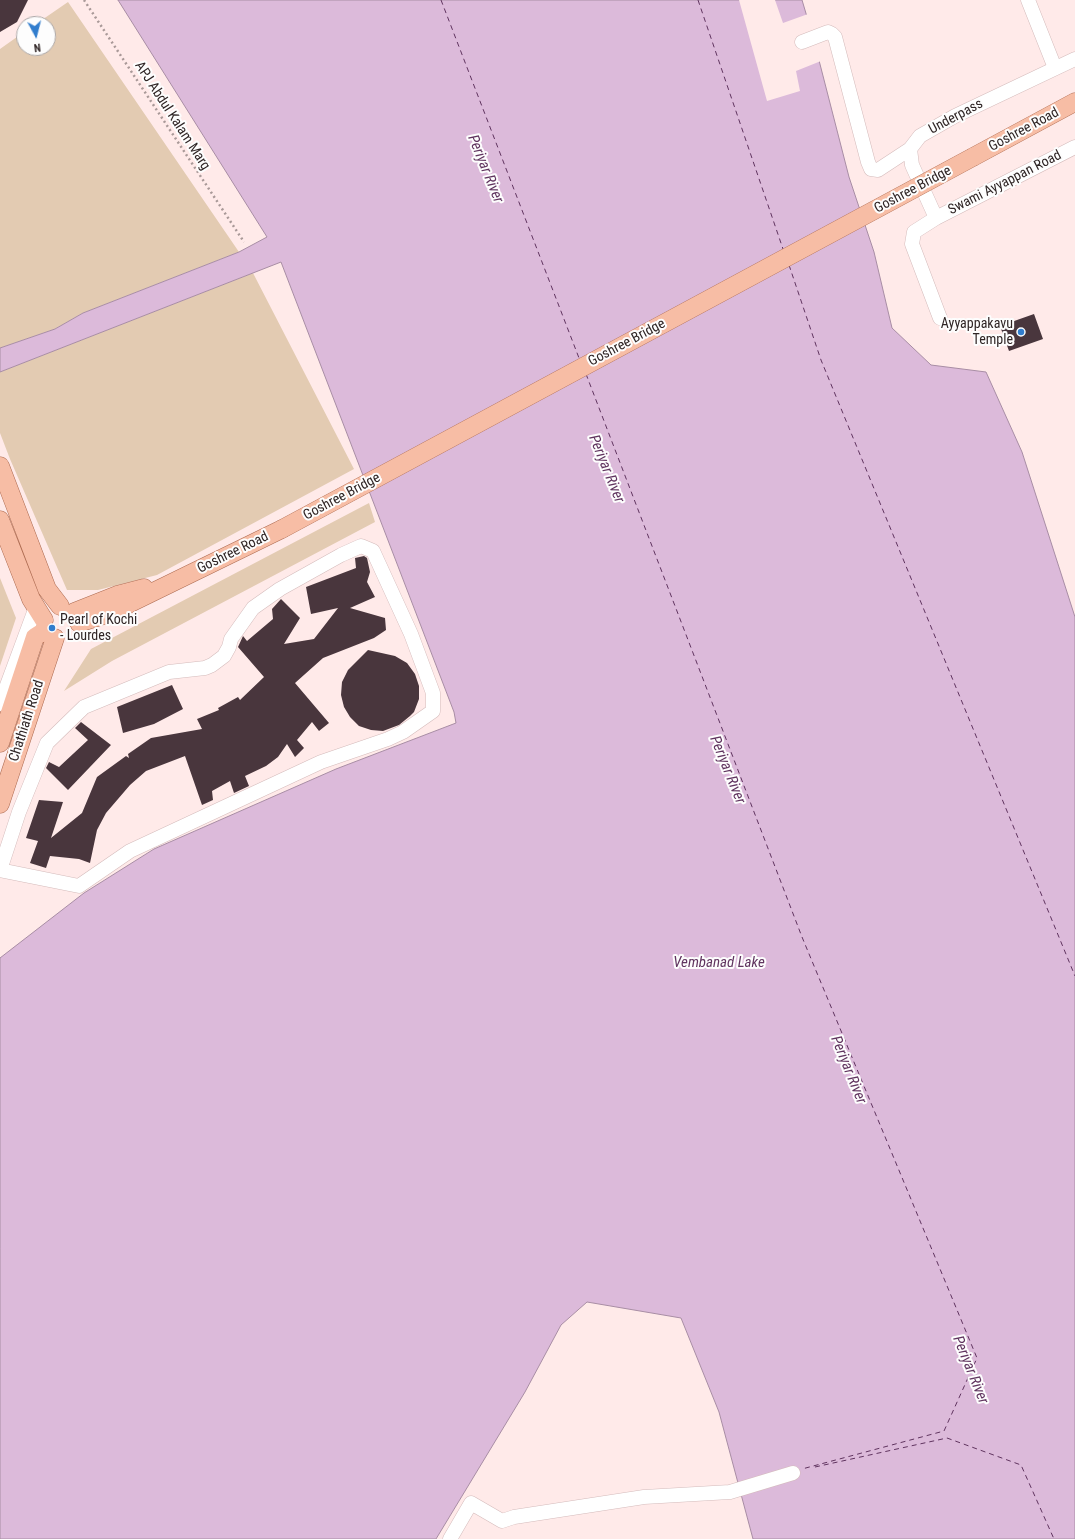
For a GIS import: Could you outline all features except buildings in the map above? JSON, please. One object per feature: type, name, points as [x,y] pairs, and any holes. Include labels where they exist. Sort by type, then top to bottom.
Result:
[{"type":"main road","name":"Goshree Road","points":[[973,157],[1075,102]]},
{"type":"main road","name":"Goshree Bridge","points":[[282,529],[973,157]]},
{"type":"main road","points":[[0,466],[47,589],[71,614],[76,631],[70,637],[62,639],[43,626],[0,520]]},
{"type":"main road","name":"Goshree Road","points":[[71,614],[110,613],[282,529]]},
{"type":"main road","points":[[43,626],[50,610],[57,606],[71,614]]},
{"type":"main road","name":"Chathiath Road","points":[[0,743],[43,626]]},
{"type":"main road","name":"Chathiath Road","points":[[0,804],[43,626]]},
{"type":"street","points":[[1028,0],[1055,68]]},
{"type":"street","name":"Underpass","points":[[802,42],[828,32],[835,37],[868,162],[871,169],[878,170],[910,149],[920,136],[956,116],[1075,59]]},
{"type":"street","name":"Swami Ayyappan Road","points":[[940,318],[912,244],[914,232],[936,218],[1075,147]]},
{"type":"street","points":[[910,149],[912,165],[936,218]]},
{"type":"street","points":[[361,546],[373,551],[411,634],[433,693],[433,711],[403,732],[388,739],[321,762],[130,851],[79,886],[0,870],[19,812],[47,742],[84,707],[169,672],[205,668],[224,656],[231,639],[253,608],[280,588],[341,554],[361,546]]},
{"type":"street","points":[[0,704],[43,626]]},
{"type":"street","points":[[450,1539],[471,1503],[502,1521],[514,1516],[644,1497],[730,1492],[793,1473]]},
{"type":"path","name":"APJ Abdul Kalam Marg","points":[[84,0],[244,242]]},
{"type":"shaded area","points":[[68,2],[239,252],[83,313],[55,329],[0,348],[0,49],[16,38],[16,56],[56,56],[56,16],[48,16]]},
{"type":"shaded area","points":[[253,273],[354,469],[157,575],[98,590],[67,590],[0,433],[0,372]]},
{"type":"shaded area","points":[[369,503],[375,522],[112,661],[64,691],[91,649]]},
{"type":"shaded area","points":[[0,578],[16,618],[0,666]]},
{"type":"water","name":"Vembanad Lake","points":[[118,0],[802,0],[849,177],[874,252],[892,328],[931,365],[986,372],[1022,452],[1075,617],[1075,1539],[753,1539],[719,1412],[681,1318],[587,1302],[561,1325],[525,1392],[436,1539],[0,1539],[0,958],[84,893],[154,849],[336,769],[456,723],[454,712],[281,262],[0,372],[0,348],[55,329],[83,313],[239,252],[267,237]]},
{"type":"pier","points":[[739,0],[775,0],[783,23],[808,14],[821,61],[796,71],[800,91],[767,101]]},
{"type":"ferry route","points":[[441,0],[579,358]]},
{"type":"ferry route","points":[[698,0],[783,249]]},
{"type":"ferry route","points":[[789,265],[821,360],[1075,976]]},
{"type":"ferry route","points":[[586,374],[802,937],[977,1358],[944,1431],[802,1469]]},
{"type":"ferry route","points":[[815,1467],[947,1438],[1021,1465],[1054,1539]]},
{"type":"place","name":"Ayyappakavu Temple","points":[[1021,332]]},
{"type":"place","name":"Pearl of Kochi - Lourdes","points":[[52,628]]},
{"type":"water label","name":"Periyar River","points":[[485,169]]},
{"type":"water label","name":"Periyar River","points":[[606,469]]},
{"type":"water label","name":"Periyar River","points":[[727,770]]},
{"type":"water label","name":"Periyar River","points":[[848,1070]]},
{"type":"water label","name":"Periyar River","points":[[970,1370]]}]
